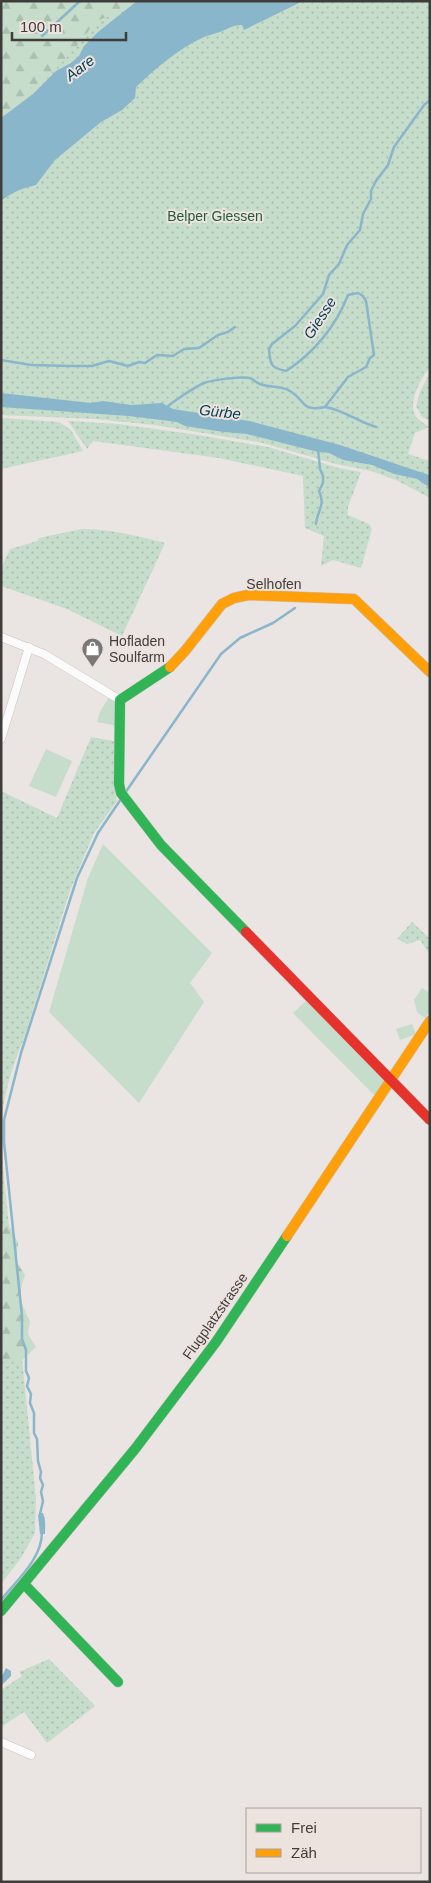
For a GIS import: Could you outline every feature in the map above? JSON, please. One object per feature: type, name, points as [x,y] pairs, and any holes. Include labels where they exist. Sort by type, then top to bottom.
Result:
[{"type":"street","name":"Selhofen","points":[[120,700],[167,670],[186,650],[222,604],[234,598],[248,596],[354,600],[362,605],[430,672]]},
{"type":"street","points":[[1,638],[30,647],[120,700],[119,784],[123,796],[161,845],[430,1120]]},
{"type":"street","points":[[1,739],[30,647]]},
{"type":"street","name":"Flugplatzstrasse","points":[[1,1611],[135,1449],[216,1342],[430,1021]]},
{"type":"street","points":[[24,1584],[118,1682]]},
{"type":"street","points":[[1,1742],[31,1755]]},
{"type":"green space","points":[[1,1],[137,1],[129,8],[96,21],[81,41],[33,94],[1,118]]},
{"type":"green space","name":"Belper Giessen","points":[[19,1],[430,1],[430,367],[419,384],[413,406],[417,418],[429,427],[415,433],[408,454],[430,461],[430,476],[397,464],[277,429],[268,438],[318,452],[329,453],[343,460],[372,465],[394,474],[417,479],[430,488],[430,498],[396,480],[371,471],[336,464],[263,443],[155,425],[95,419],[1,415],[1,67]]},
{"type":"green space","points":[[430,372],[430,421],[422,417],[416,406],[420,392]]},
{"type":"green space","points":[[1,418],[59,422],[71,430],[83,451],[1,469]]},
{"type":"green space","points":[[68,421],[118,424],[268,447],[339,468],[361,472],[348,507],[348,515],[369,524],[372,529],[361,568],[333,560],[321,566],[324,536],[305,528],[303,476],[219,458],[93,441],[87,449]]},
{"type":"green space","points":[[82,529],[134,535],[165,543],[122,636],[67,609],[1,586],[1,568],[10,549],[37,541],[39,538]]},
{"type":"green space","points":[[109,697],[118,704],[118,726],[97,722],[100,712]]},
{"type":"green space","points":[[91,737],[119,742],[115,793],[117,801],[94,833],[70,890],[7,1089],[1,1121],[1,791],[57,818]]},
{"type":"green space","points":[[46,749],[72,761],[56,797],[29,786]]},
{"type":"green space","points":[[103,844],[212,953],[190,983],[204,1002],[139,1103],[49,1012],[88,878]]},
{"type":"green space","points":[[412,922],[430,939],[430,955],[420,940],[407,944],[397,939]]},
{"type":"green space","points":[[422,988],[430,993],[430,1010],[425,1018],[417,1012],[414,1000]]},
{"type":"green space","points":[[308,999],[382,1074],[385,1083],[376,1097],[293,1013]]},
{"type":"green space","points":[[412,1024],[416,1034],[400,1040],[396,1029]]},
{"type":"green space","points":[[1,1146],[36,1499],[35,1533],[21,1558],[1,1584]]},
{"type":"green space","points":[[1,1225],[11,1228],[18,1243],[16,1261],[25,1275],[21,1288],[21,1298],[30,1321],[28,1334],[36,1347],[18,1364],[1,1358]]},
{"type":"green space","points":[[49,1659],[95,1706],[47,1743],[24,1712],[1,1727],[1,1690],[22,1676],[19,1672]]},
{"type":"water","name":"Aare","points":[[137,1],[303,1],[244,30],[242,25],[233,26],[204,37],[184,48],[159,66],[136,87],[135,98],[122,110],[101,122],[55,160],[36,185],[9,195],[1,201],[1,118],[33,94],[56,71],[71,63],[98,32]]},
{"type":"water","points":[[1,393],[91,403],[103,401],[131,405],[162,403],[173,409],[249,421],[340,445],[429,475],[430,488],[417,479],[394,474],[372,465],[343,460],[329,453],[318,452],[247,434],[129,416],[1,407]]},
{"type":"water","points":[[43,1513],[45,1518],[45,1534],[40,1534],[38,1515]]},
{"type":"water","points":[[6,1668],[11,1671],[11,1676],[1,1686],[1,1678]]},
{"type":"waterway","points":[[42,36],[80,1]]},
{"type":"waterway","name":"Giesse","points":[[166,408],[204,383],[240,378],[250,378],[263,385],[286,389],[295,394],[307,407],[325,407],[348,377],[366,367],[370,358],[374,355],[366,301],[358,293],[348,295],[337,317],[323,338],[306,356],[286,371],[277,369],[272,365],[269,349],[272,344],[295,326],[323,294],[329,275],[339,264],[347,245],[360,230],[363,214],[371,199],[371,191],[388,165],[394,147],[424,105],[430,100]]},
{"type":"waterway","points":[[1,360],[31,365],[71,366],[92,366],[109,361],[128,366],[139,362],[145,363],[157,355],[173,356],[184,349],[199,348],[218,335],[228,332],[235,327]]},
{"type":"waterway","points":[[325,407],[376,427]]},
{"type":"waterway","points":[[316,524],[322,500],[319,491],[323,483],[318,449]]},
{"type":"waterway","points":[[125,793],[221,654],[240,638],[273,623],[295,608]]},
{"type":"waterway","points":[[40,1514],[43,1501],[41,1492],[43,1485],[40,1478],[37,1439],[34,1433],[34,1413],[30,1403],[31,1394],[27,1386],[29,1378],[26,1371],[26,1350],[22,1339],[22,1316],[4,1142],[4,1120],[21,1053],[77,878],[98,833],[121,799]]},
{"type":"waterway","points":[[1,1600],[28,1569],[38,1551],[42,1532]]},
{"type":"traffic: fast","points":[[170,667],[120,700],[119,784],[121,793],[161,845],[246,932]]},
{"type":"traffic: fast","points":[[1,1611],[135,1449],[216,1342],[287,1236]]},
{"type":"traffic: fast","points":[[24,1584],[118,1682]]},
{"type":"traffic: slow","points":[[170,667],[222,604],[234,598],[248,595],[354,599],[430,672]]},
{"type":"traffic: slow","points":[[287,1236],[430,1021]]},
{"type":"traffic: jam","points":[[246,932],[430,1120]]},
{"type":"place","name":"Hofladen Soulfarm","points":[[93,668]]},
{"type":"water label","name":"Gürbe","points":[[220,412]]}]
